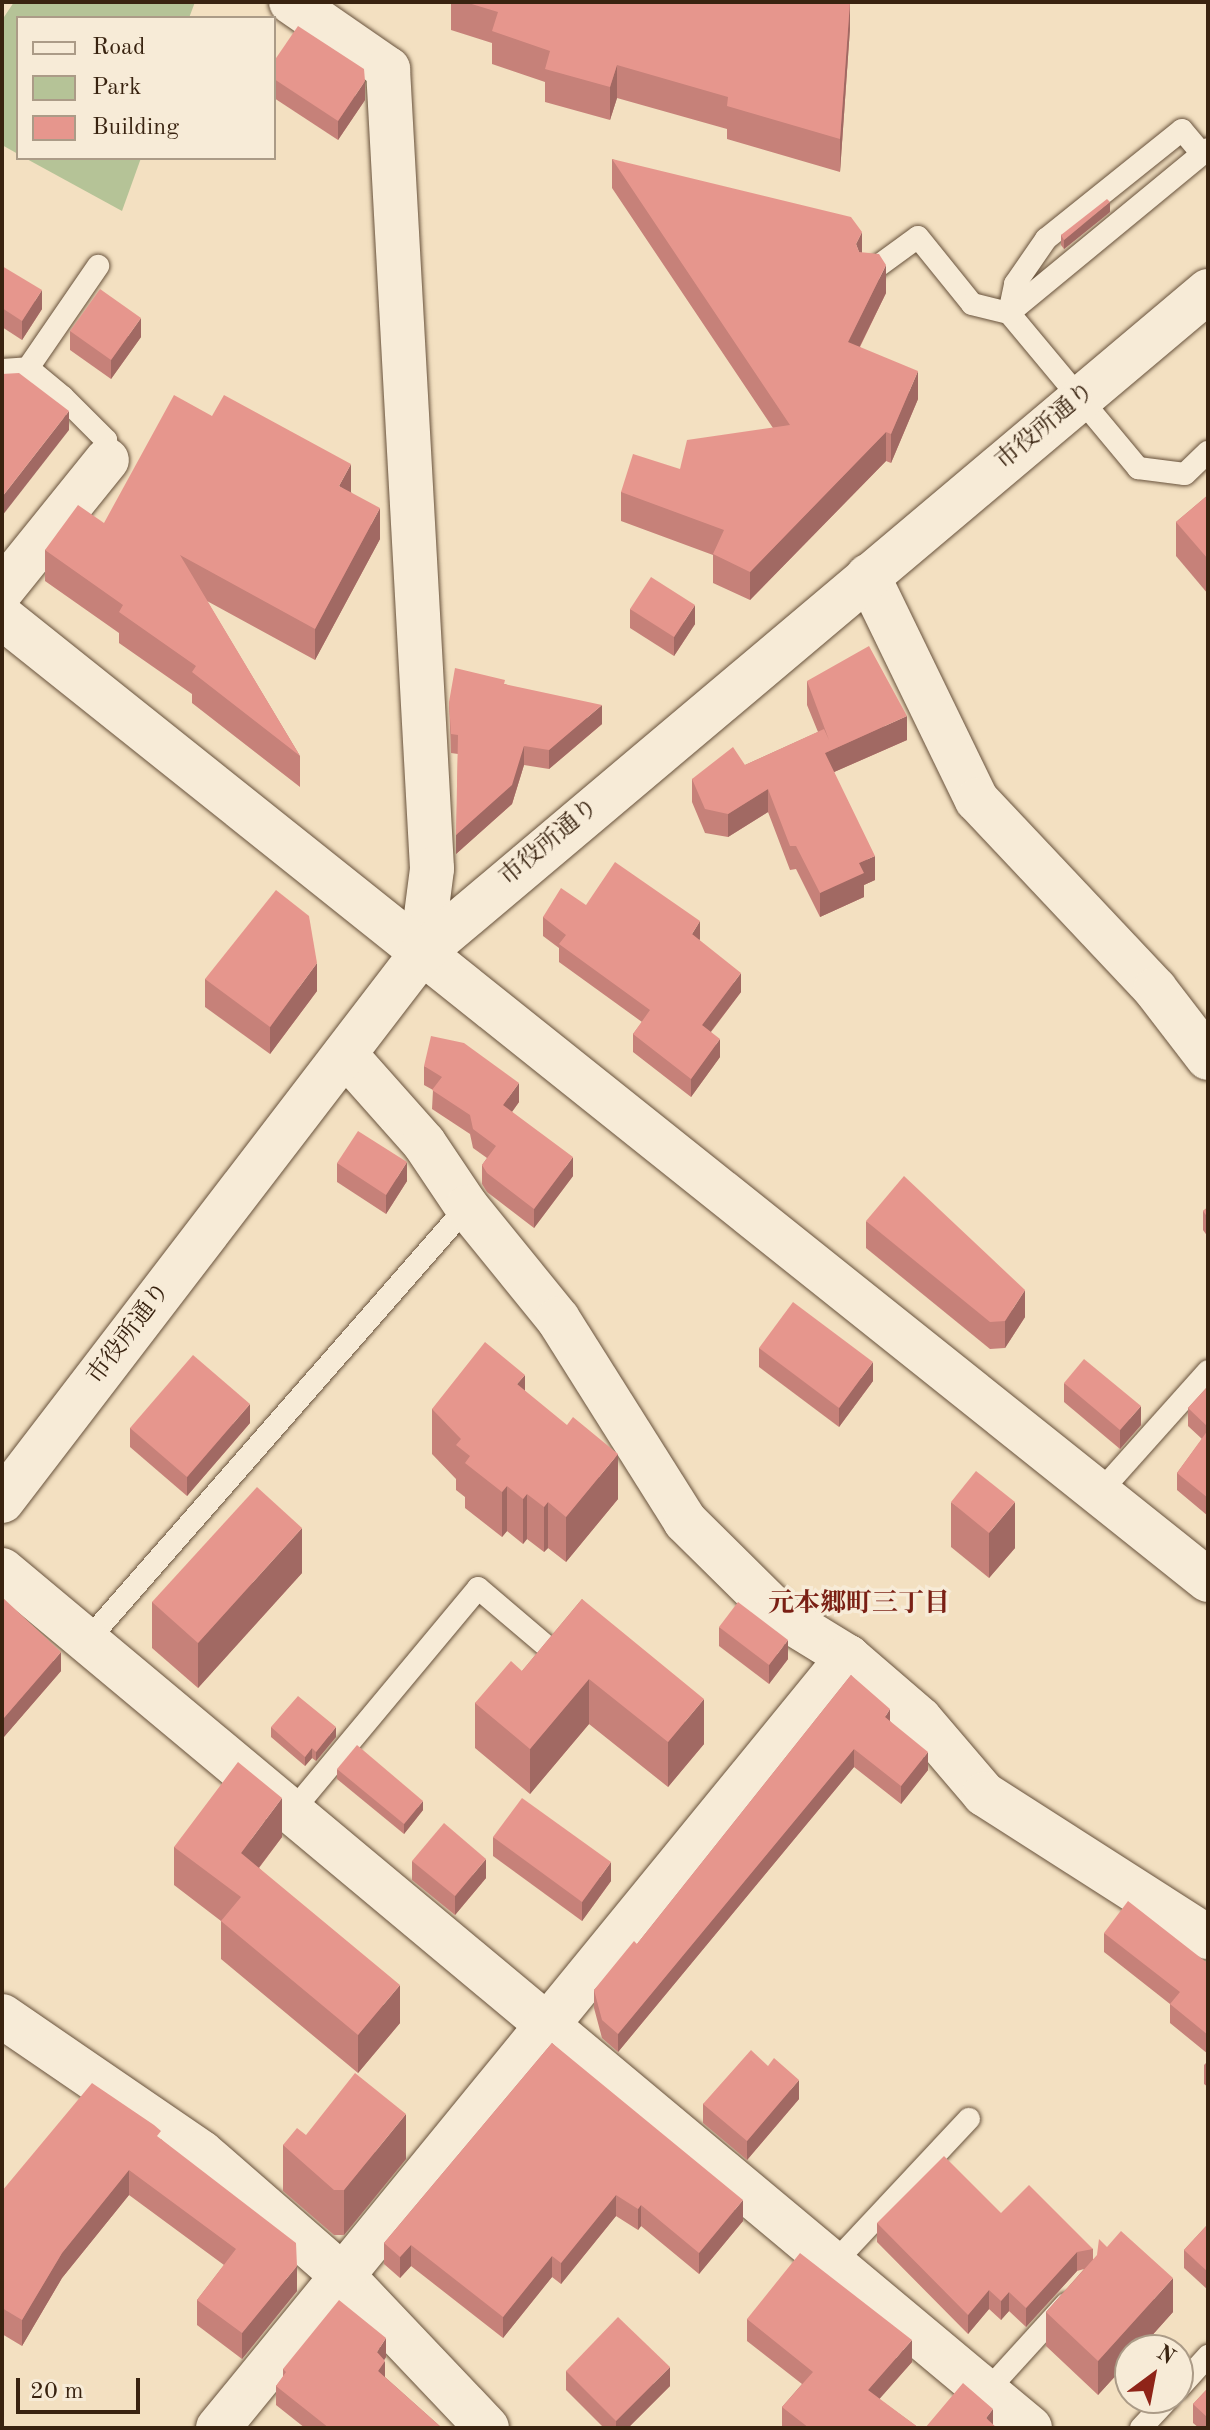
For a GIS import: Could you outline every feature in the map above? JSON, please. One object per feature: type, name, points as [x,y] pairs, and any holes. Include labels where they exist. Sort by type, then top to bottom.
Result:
[{"type":"street","points":[[291,2],[388,69],[404,115],[432,869],[421,954]]},
{"type":"street","name":"市役所通り","points":[[2,1501],[421,954],[1208,291]]},
{"type":"street","points":[[2,590],[107,460]]},
{"type":"street","points":[[868,576],[977,800],[1155,989],[1208,1058]]},
{"type":"street","points":[[2,617],[1208,1580]]},
{"type":"street","points":[[345,1054],[424,1143],[467,1207],[558,1319],[685,1521],[781,1616],[848,1657],[920,1719],[984,1794],[1208,1937]]},
{"type":"street","points":[[2,1570],[290,1814],[835,2262],[1030,2428]]},
{"type":"street","points":[[218,2428],[848,1657]]},
{"type":"street","points":[[2,2016],[202,2153],[343,2276],[487,2428]]},
{"type":"lane","points":[[1182,130],[1205,151],[1009,313],[1015,284],[1046,239],[1182,130]]},
{"type":"lane","points":[[870,272],[918,237],[972,304],[1009,313],[1077,401],[1138,468],[1185,474],[1208,452]]},
{"type":"lane","points":[[28,368],[98,266]]},
{"type":"lane","points":[[2,370],[28,368],[106,440],[107,460]]},
{"type":"lane","points":[[86,1642],[467,1207]]},
{"type":"lane","points":[[1100,1492],[1208,1371]]},
{"type":"lane","points":[[290,1814],[478,1588],[544,1644]]},
{"type":"lane","points":[[835,2262],[969,2119]]},
{"type":"lane","points":[[986,2392],[1077,2291]]},
{"type":"lane","points":[[1194,2371],[1208,2356]]},
{"type":"green space","points":[[14,2],[195,2],[190,16],[16,16],[16,153],[2,145],[2,20]]},
{"type":"green space","points":[[29,160],[140,160],[122,211]]},
{"type":"building","points":[[465,2],[850,2],[840,139],[727,106],[728,97],[617,65],[610,87],[545,69],[550,51],[492,31],[498,12]]},
{"type":"building","points":[[298,26],[364,69],[365,81],[338,121],[276,80],[276,58]]},
{"type":"building","points":[[612,159],[851,217],[862,232],[856,244],[859,252],[879,254],[886,265],[848,342],[918,371],[891,434],[886,432],[750,572],[713,554],[724,530],[621,492],[633,454],[680,469],[687,440],[790,425]]},
{"type":"building","points":[[1107,199],[1110,202],[1064,240],[1061,235]]},
{"type":"building","points":[[2,266],[42,290],[22,321],[2,308]]},
{"type":"building","points":[[100,289],[141,318],[111,360],[70,331]]},
{"type":"building","points":[[19,373],[69,411],[2,497],[2,374]]},
{"type":"building","points":[[174,395],[212,416],[224,395],[351,464],[339,486],[380,508],[315,629],[180,555],[300,756],[192,672],[196,666],[119,612],[123,605],[45,550],[78,505],[104,523]]},
{"type":"building","points":[[1208,495],[1208,559],[1176,522]]},
{"type":"building","points":[[651,577],[695,605],[674,637],[630,609]]},
{"type":"building","points":[[869,646],[907,716],[825,753],[875,856],[859,863],[864,873],[820,893],[796,846],[790,846],[768,789],[728,814],[705,809],[692,779],[733,747],[745,765],[824,729],[829,740],[807,681]]},
{"type":"building","points":[[455,668],[505,680],[504,684],[602,705],[549,750],[524,746],[512,785],[456,835],[458,735],[451,734],[449,702]]},
{"type":"building","points":[[615,862],[700,921],[692,934],[741,973],[702,1025],[720,1039],[691,1079],[633,1034],[650,1010],[559,944],[566,935],[543,917],[561,888],[586,905]]},
{"type":"building","points":[[276,890],[309,916],[317,963],[270,1027],[205,979]]},
{"type":"building","points":[[431,1036],[464,1043],[519,1083],[503,1105],[573,1157],[534,1209],[487,1173],[482,1165],[496,1146],[473,1129],[470,1115],[432,1090],[442,1077],[424,1066]]},
{"type":"building","points":[[358,1131],[407,1162],[386,1195],[337,1163]]},
{"type":"building","points":[[904,1176],[1025,1290],[1005,1321],[990,1322],[866,1221]]},
{"type":"building","points":[[793,1302],[873,1362],[839,1408],[759,1348]]},
{"type":"building","points":[[485,1342],[525,1375],[517,1384],[567,1425],[573,1417],[618,1454],[566,1517],[548,1502],[544,1507],[527,1494],[523,1499],[507,1486],[502,1492],[465,1463],[470,1456],[456,1445],[461,1439],[432,1409]]},
{"type":"building","points":[[193,1355],[250,1404],[187,1477],[130,1428]]},
{"type":"building","points":[[1084,1359],[1141,1406],[1120,1430],[1064,1383]]},
{"type":"building","points":[[1208,1386],[1208,1427],[1188,1408]]},
{"type":"building","points":[[1208,1430],[1208,1498],[1177,1473]]},
{"type":"building","points":[[976,1471],[1015,1502],[989,1533],[951,1502]]},
{"type":"building","points":[[257,1487],[302,1528],[198,1643],[152,1602]]},
{"type":"building","points":[[2,1597],[61,1652],[3,1719],[2,1717]]},
{"type":"building","points":[[582,1599],[704,1699],[668,1742],[589,1679],[530,1749],[475,1703],[511,1661],[522,1671]]},
{"type":"building","points":[[738,1602],[788,1640],[769,1665],[719,1627]]},
{"type":"building","points":[[851,1675],[890,1709],[885,1717],[928,1752],[901,1786],[854,1749],[618,2034],[602,2020],[594,1990],[634,1941],[637,1944]]},
{"type":"building","points":[[298,1696],[336,1727],[316,1752],[312,1748],[305,1757],[271,1727]]},
{"type":"building","points":[[357,1745],[423,1801],[404,1824],[337,1769]]},
{"type":"building","points":[[238,1762],[282,1798],[241,1853],[400,1985],[358,2035],[221,1921],[241,1897],[174,1847]]},
{"type":"building","points":[[522,1798],[611,1862],[582,1902],[493,1837]]},
{"type":"building","points":[[444,1823],[486,1859],[455,1896],[412,1861]]},
{"type":"building","points":[[1128,1901],[1206,1962],[1208,1959],[1208,2035],[1170,2004],[1180,1992],[1104,1933]]},
{"type":"building","points":[[552,2043],[743,2200],[699,2253],[641,2205],[638,2209],[616,2195],[561,2263],[552,2256],[503,2317],[411,2245],[400,2257],[384,2243]]},
{"type":"building","points":[[751,2050],[768,2066],[774,2058],[799,2080],[747,2141],[703,2104]]},
{"type":"building","points":[[355,2073],[406,2114],[344,2190],[334,2190],[283,2145],[297,2128],[306,2135]]},
{"type":"building","points":[[92,2083],[154,2125],[161,2131],[157,2136],[296,2243],[297,2266],[242,2333],[197,2300],[236,2249],[129,2170],[62,2253],[22,2320],[2,2308],[2,2191]]},
{"type":"building","points":[[944,2156],[1001,2213],[1029,2185],[1093,2249],[1077,2252],[1026,2308],[1009,2292],[1001,2301],[989,2290],[968,2315],[877,2223]]},
{"type":"building","points":[[1208,2224],[1208,2272],[1184,2250]]},
{"type":"building","points":[[1121,2231],[1173,2278],[1122,2334],[1114,2334],[1114,2343],[1098,2361],[1046,2312],[1097,2255],[1099,2239],[1107,2247]]},
{"type":"building","points":[[800,2253],[912,2340],[868,2390],[919,2428],[809,2428],[782,2407],[813,2372],[747,2319]]},
{"type":"building","points":[[339,2300],[386,2338],[377,2352],[385,2361],[378,2371],[442,2428],[329,2428],[276,2386],[286,2372],[283,2369]]},
{"type":"building","points":[[618,2317],[670,2367],[616,2421],[566,2371]]},
{"type":"building","points":[[963,2383],[993,2409],[986,2418],[997,2428],[925,2428]]},
{"type":"building","points":[[1208,2388],[1208,2418],[1194,2405]]},
{"type":"district","name":"元本郷町三丁目","points":[[859,1605]]}]
